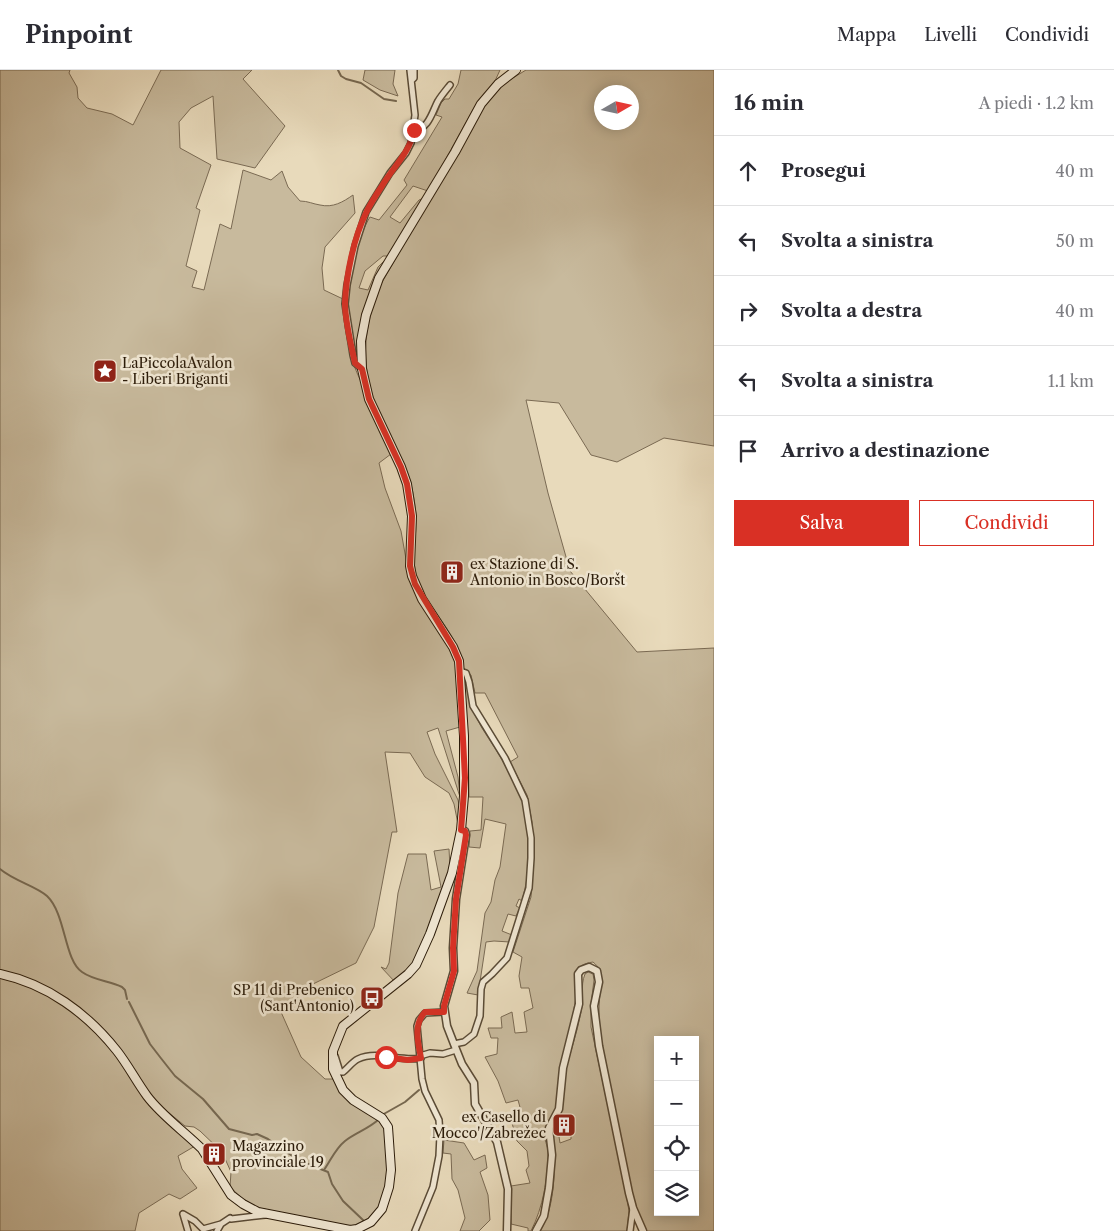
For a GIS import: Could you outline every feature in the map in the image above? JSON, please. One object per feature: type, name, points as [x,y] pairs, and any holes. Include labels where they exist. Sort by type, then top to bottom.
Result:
[{"type":"main road","points":[[0,974],[19,978],[44,989],[67,1003],[96,1028],[116,1050],[152,1102],[193,1140],[209,1158],[231,1195],[250,1208],[267,1214],[350,1230],[371,1222],[382,1209],[389,1186],[391,1170],[388,1127],[382,1118],[353,1100],[343,1090],[333,1069],[333,1051],[343,1026],[408,974],[420,957],[452,873],[461,830],[465,778],[459,661],[453,647],[422,599],[412,576],[410,566],[412,516],[407,484],[369,399],[362,369],[363,328],[379,278],[481,104],[498,84],[516,70]]},
{"type":"street","points":[[362,369],[355,363],[345,304],[350,267],[360,226],[366,212],[411,143],[415,115],[410,70]]},
{"type":"street","points":[[411,81],[414,78],[414,70]]},
{"type":"street","points":[[414,130],[422,128],[427,122],[450,85]]},
{"type":"street","points":[[333,1051],[340,1072],[343,1072],[357,1060],[368,1056],[408,1060],[430,1053],[443,1054],[474,1034],[480,1016],[483,982],[503,964],[509,953],[529,888],[531,838],[525,800],[505,758],[476,712],[466,673],[460,671]]},
{"type":"street","points":[[461,830],[465,831],[466,835],[456,899],[453,948],[454,971],[444,1012],[455,1047],[474,1083],[475,1104],[498,1142],[508,1189],[507,1231]]},
{"type":"street","points":[[536,1231],[544,1216],[548,1188],[552,1155],[549,1128],[559,1109],[561,1079],[579,1004],[578,974],[589,967],[597,971],[599,976],[594,1006],[599,1046],[633,1208],[643,1231]]},
{"type":"street","points":[[416,1231],[433,1187],[439,1156],[440,1135],[440,1120],[425,1091],[422,1079],[417,1026],[425,1012],[444,1012]]},
{"type":"street","points":[[630,1231],[633,1208]]},
{"type":"street","points":[[188,1231],[183,1214],[204,1229],[221,1224],[230,1218],[267,1214]]},
{"type":"street","points":[[217,1231],[221,1224]]},
{"type":"shaded area","points":[[0,70],[70,70],[69,73],[77,87],[78,98],[87,108],[112,114],[133,125],[161,70],[252,70],[243,79],[285,126],[255,168],[217,159],[213,96],[191,108],[179,122],[180,148],[211,165],[196,208],[200,210],[186,266],[197,271],[192,287],[204,290],[220,224],[231,229],[243,170],[271,180],[282,171],[288,187],[300,201],[329,206],[342,202],[353,195],[355,213],[325,247],[322,268],[324,290],[343,299],[345,330],[353,363],[391,454],[379,463],[385,488],[401,531],[409,576],[450,646],[457,662],[460,727],[446,731],[458,777],[460,797],[438,728],[427,732],[435,754],[458,800],[460,809],[458,824],[454,804],[449,793],[425,777],[410,753],[385,752],[397,832],[392,832],[374,927],[356,963],[313,984],[281,1012],[301,1057],[325,1079],[334,1079],[347,1099],[384,1125],[389,1162],[386,1188],[379,1210],[367,1221],[352,1227],[259,1208],[245,1201],[230,1187],[231,1172],[222,1152],[200,1131],[194,1127],[185,1126],[157,1103],[83,1012],[0,971]]},
{"type":"shaded area","points":[[365,70],[395,70],[393,84],[398,96],[380,90],[363,80]]},
{"type":"shaded area","points":[[461,70],[500,70],[495,81],[474,108],[428,191],[413,186],[390,217],[400,223],[419,200],[424,198],[389,256],[383,256],[365,271],[359,288],[368,290],[378,267],[386,261],[377,278],[359,360],[349,322],[348,307],[350,279],[358,245],[370,217],[379,220],[407,185],[404,180],[442,117],[436,115],[441,103],[445,99],[449,99],[458,84]]},
{"type":"shaded area","points":[[526,70],[714,70],[714,446],[664,438],[617,462],[591,455],[559,403],[526,400],[548,493],[570,571],[637,652],[714,648],[714,1231],[646,1231],[636,1207],[604,1062],[599,1019],[601,972],[593,962],[586,963],[579,968],[576,976],[577,992],[556,1109],[544,1133],[548,1150],[548,1162],[546,1183],[539,1212],[531,1231],[528,1231],[528,1228],[511,1224],[511,1186],[530,1183],[526,1170],[529,1166],[527,1151],[517,1141],[512,1123],[523,1118],[518,1100],[506,1103],[498,1081],[485,1057],[497,1054],[498,1038],[491,1038],[488,1028],[502,1028],[501,1017],[512,1012],[515,1033],[527,1032],[524,1012],[533,1008],[529,988],[521,988],[519,976],[522,957],[513,952],[531,897],[534,856],[532,822],[527,795],[510,762],[518,757],[485,693],[475,693],[471,675],[463,669],[461,656],[456,645],[428,601],[417,578],[414,557],[416,512],[412,489],[403,463],[378,410],[368,375],[366,358],[369,323],[380,286],[479,112],[503,84]]},
{"type":"shaded area","points":[[464,681],[476,717],[499,754],[519,793],[525,811],[529,836],[529,862],[522,901],[519,899],[516,906],[520,908],[516,916],[508,914],[502,931],[512,935],[510,942],[486,942],[478,995],[467,993],[477,971],[485,913],[491,902],[495,880],[500,867],[506,824],[485,819],[480,848],[469,847],[470,831],[481,830],[483,797],[469,797]]},
{"type":"shaded area","points":[[449,849],[450,867],[429,930],[414,962],[395,982],[381,967],[386,969],[389,963],[398,893],[408,854],[426,854],[431,890],[441,887],[434,851]]},
{"type":"shaded area","points":[[588,972],[593,974],[594,980],[591,1027],[625,1187],[629,1211],[627,1231],[540,1231],[551,1204],[555,1154],[553,1135],[557,1124],[560,1143],[571,1139],[571,1120],[559,1120],[564,1077],[581,1012],[582,988],[585,974]]},
{"type":"shaded area","points":[[0,978],[22,984],[58,1002],[101,1039],[195,1146],[178,1156],[182,1169],[197,1188],[180,1199],[169,1194],[139,1213],[135,1231],[0,1231]]},
{"type":"shaded area","points":[[444,1140],[464,1143],[474,1160],[485,1155],[487,1168],[480,1172],[488,1195],[490,1220],[479,1231],[460,1231],[465,1218],[458,1190],[452,1179],[451,1154],[443,1153]]},
{"type":"waterway","points":[[338,70],[341,76],[346,79],[361,83],[384,99],[396,101]]},
{"type":"waterway","points":[[0,869],[47,896],[58,914],[76,966],[91,977],[122,987],[125,990],[127,999]]},
{"type":"waterway","points":[[129,1002],[150,1044],[160,1057],[175,1076],[203,1099],[229,1129],[252,1135],[257,1134],[268,1139],[298,1160],[328,1172],[332,1184],[343,1201],[363,1220]]},
{"type":"waterway","points":[[382,1115],[405,1102],[419,1090]]},
{"type":"waterway","points":[[324,1170],[342,1144],[378,1120]]},
{"type":"place","name":"LaPiccolaAvalon - Liberi Briganti","points":[[105,371]]},
{"type":"place","name":"ex Stazione di S. Antonio in Bosco/Boršt","points":[[452,572]]},
{"type":"place","name":"SP 11 di Prebenico (Sant'Antonio)","points":[[372,998]]},
{"type":"place","name":"ex Casello di Mocco'/Zabrežec","points":[[564,1125]]},
{"type":"place","name":"Magazzino provinciale 19","points":[[214,1154]]},
{"type":"route","points":[[386,1057],[408,1060],[421,1058],[417,1026],[419,1020],[425,1012],[444,1012],[454,971],[453,948],[457,886],[466,835],[465,831],[461,830],[465,778],[459,661],[447,636],[422,599],[412,576],[410,566],[412,516],[407,484],[369,399],[362,369],[355,363],[345,304],[350,267],[360,226],[383,184],[406,153],[414,130]]}]
